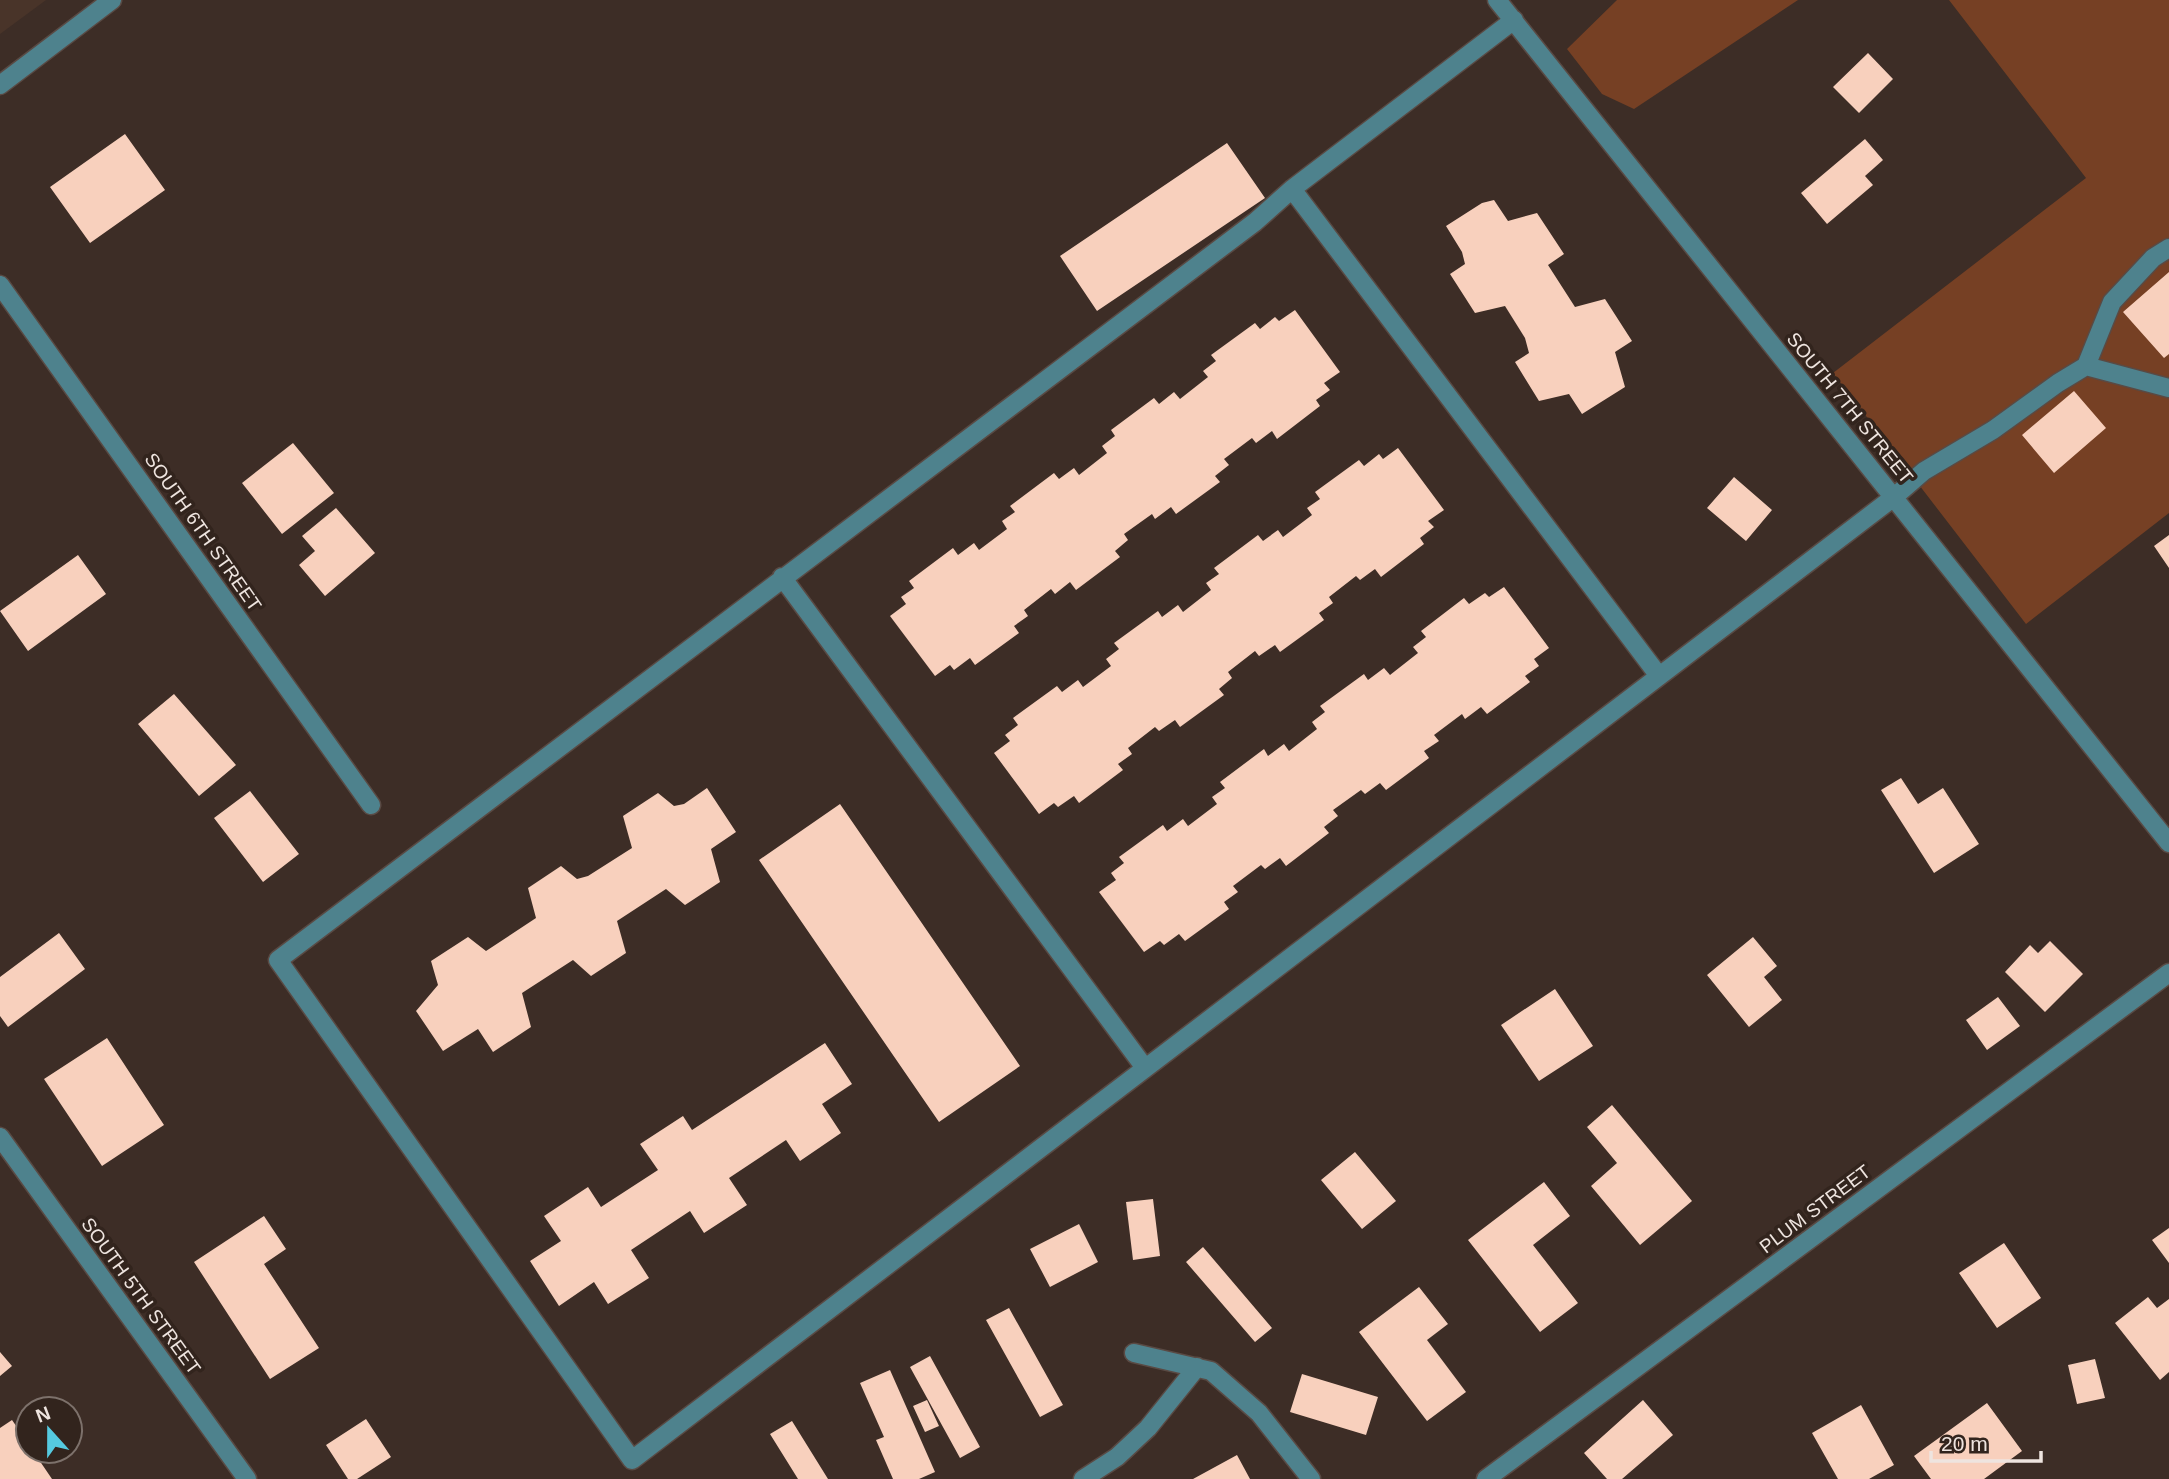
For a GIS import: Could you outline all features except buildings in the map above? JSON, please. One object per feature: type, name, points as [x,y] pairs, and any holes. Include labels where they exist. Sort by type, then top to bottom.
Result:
[{"type":"street","points":[[0,85],[112,0]]},
{"type":"street","name":"SOUTH 7TH STREET","points":[[1497,0],[2169,843]]},
{"type":"street","points":[[1514,20],[1292,189],[1244,230],[278,960],[632,1460],[1894,497],[1924,471],[1993,430],[2086,366],[2112,302],[2153,257],[2169,248]]},
{"type":"street","points":[[1292,189],[1659,676]]},
{"type":"street","name":"SOUTH 6TH STREET","points":[[0,285],[371,804]]},
{"type":"street","points":[[2086,366],[2169,388]]},
{"type":"street","points":[[782,577],[1145,1068]]},
{"type":"street","name":"PLUM STREET","points":[[1486,1479],[2169,973]]},
{"type":"street","name":"SOUTH 5TH STREET","points":[[0,1138],[247,1479]]},
{"type":"street","points":[[1134,1353],[1211,1371],[1259,1413],[1311,1479]]},
{"type":"street","points":[[1083,1479],[1117,1457],[1148,1428],[1197,1367]]},
{"type":"shaded area","points":[[0,0],[46,0],[0,34]]},
{"type":"shaded area","points":[[1617,0],[1798,0],[1634,109],[1602,94],[1567,49]]},
{"type":"shaded area","points":[[1949,0],[2169,0],[2169,513],[2026,624],[1833,373],[2086,178]]}]
